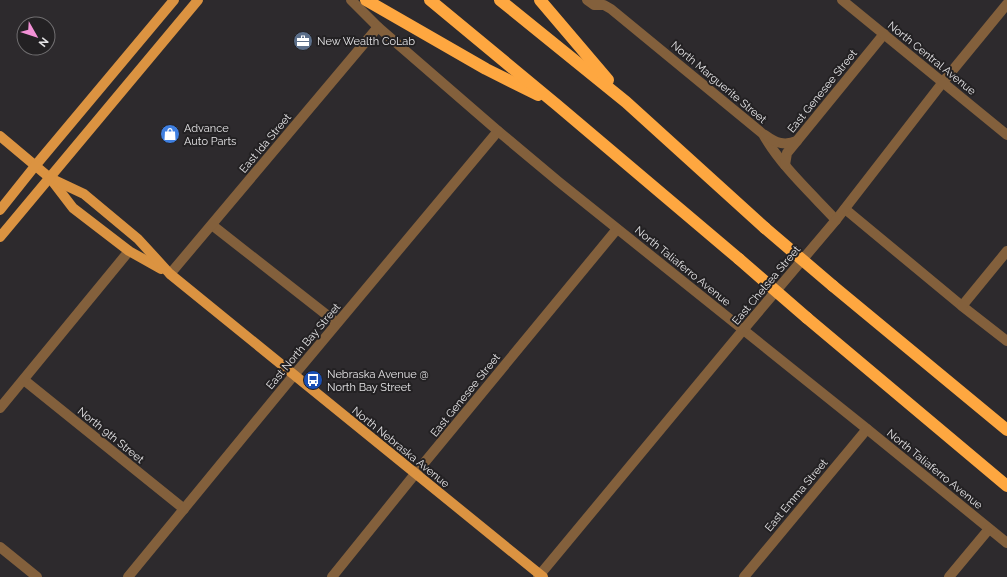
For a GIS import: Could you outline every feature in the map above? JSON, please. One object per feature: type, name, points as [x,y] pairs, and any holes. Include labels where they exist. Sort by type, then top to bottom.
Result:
[{"type":"highway","points":[[366,0],[486,69],[557,105]]},
{"type":"highway","points":[[430,0],[557,105],[1007,486]]},
{"type":"highway","points":[[500,0],[626,102],[765,228],[1007,430]]},
{"type":"highway","points":[[540,0],[626,102]]},
{"type":"main road","points":[[0,210],[174,0]]},
{"type":"main road","points":[[0,237],[198,0]]},
{"type":"main road","name":"North Nebraska Avenue","points":[[0,136],[50,178],[84,194],[111,215],[138,239],[170,274],[540,576]]},
{"type":"main road","name":"North Nebraska Avenue","points":[[50,178],[73,208],[128,250],[170,274]]},
{"type":"street","name":"North Taliaferro Avenue","points":[[351,0],[378,27],[498,131],[617,229],[1007,543]]},
{"type":"street","name":"North Central Avenue","points":[[842,0],[1007,135]]},
{"type":"street","name":"North Marguerite Street","points":[[593,2],[611,9],[763,134],[771,148],[785,165],[836,220]]},
{"type":"street","name":"East Chelsea Street","points":[[540,576],[836,220],[943,82],[1007,4]]},
{"type":"street","name":"East Ida Street","points":[[170,274],[378,27]]},
{"type":"street","name":"East Genesee Street","points":[[785,165],[787,153],[884,34]]},
{"type":"street","name":"East North Bay Street","points":[[128,577],[337,323],[498,131]]},
{"type":"street","points":[[763,134],[774,142],[788,144],[797,141]]},
{"type":"street","points":[[845,208],[962,306],[1007,340]]},
{"type":"street","points":[[212,224],[337,323]]},
{"type":"street","name":"East Genesee Street","points":[[332,577],[617,229]]},
{"type":"street","points":[[0,408],[128,250]]},
{"type":"street","points":[[962,306],[1007,251]]},
{"type":"street","name":"North 9th Street","points":[[24,380],[184,509]]},
{"type":"street","name":"East Emma Street","points":[[744,577],[867,429]]},
{"type":"street","points":[[949,577],[989,529]]},
{"type":"street","points":[[0,547],[37,577]]},
{"type":"place","name":"New Wealth CoLab","points":[[303,41]]},
{"type":"place","name":"Advance Auto Parts","points":[[170,134]]},
{"type":"place","name":"Nebraska Avenue @ North Bay Street","points":[[313,380]]}]
